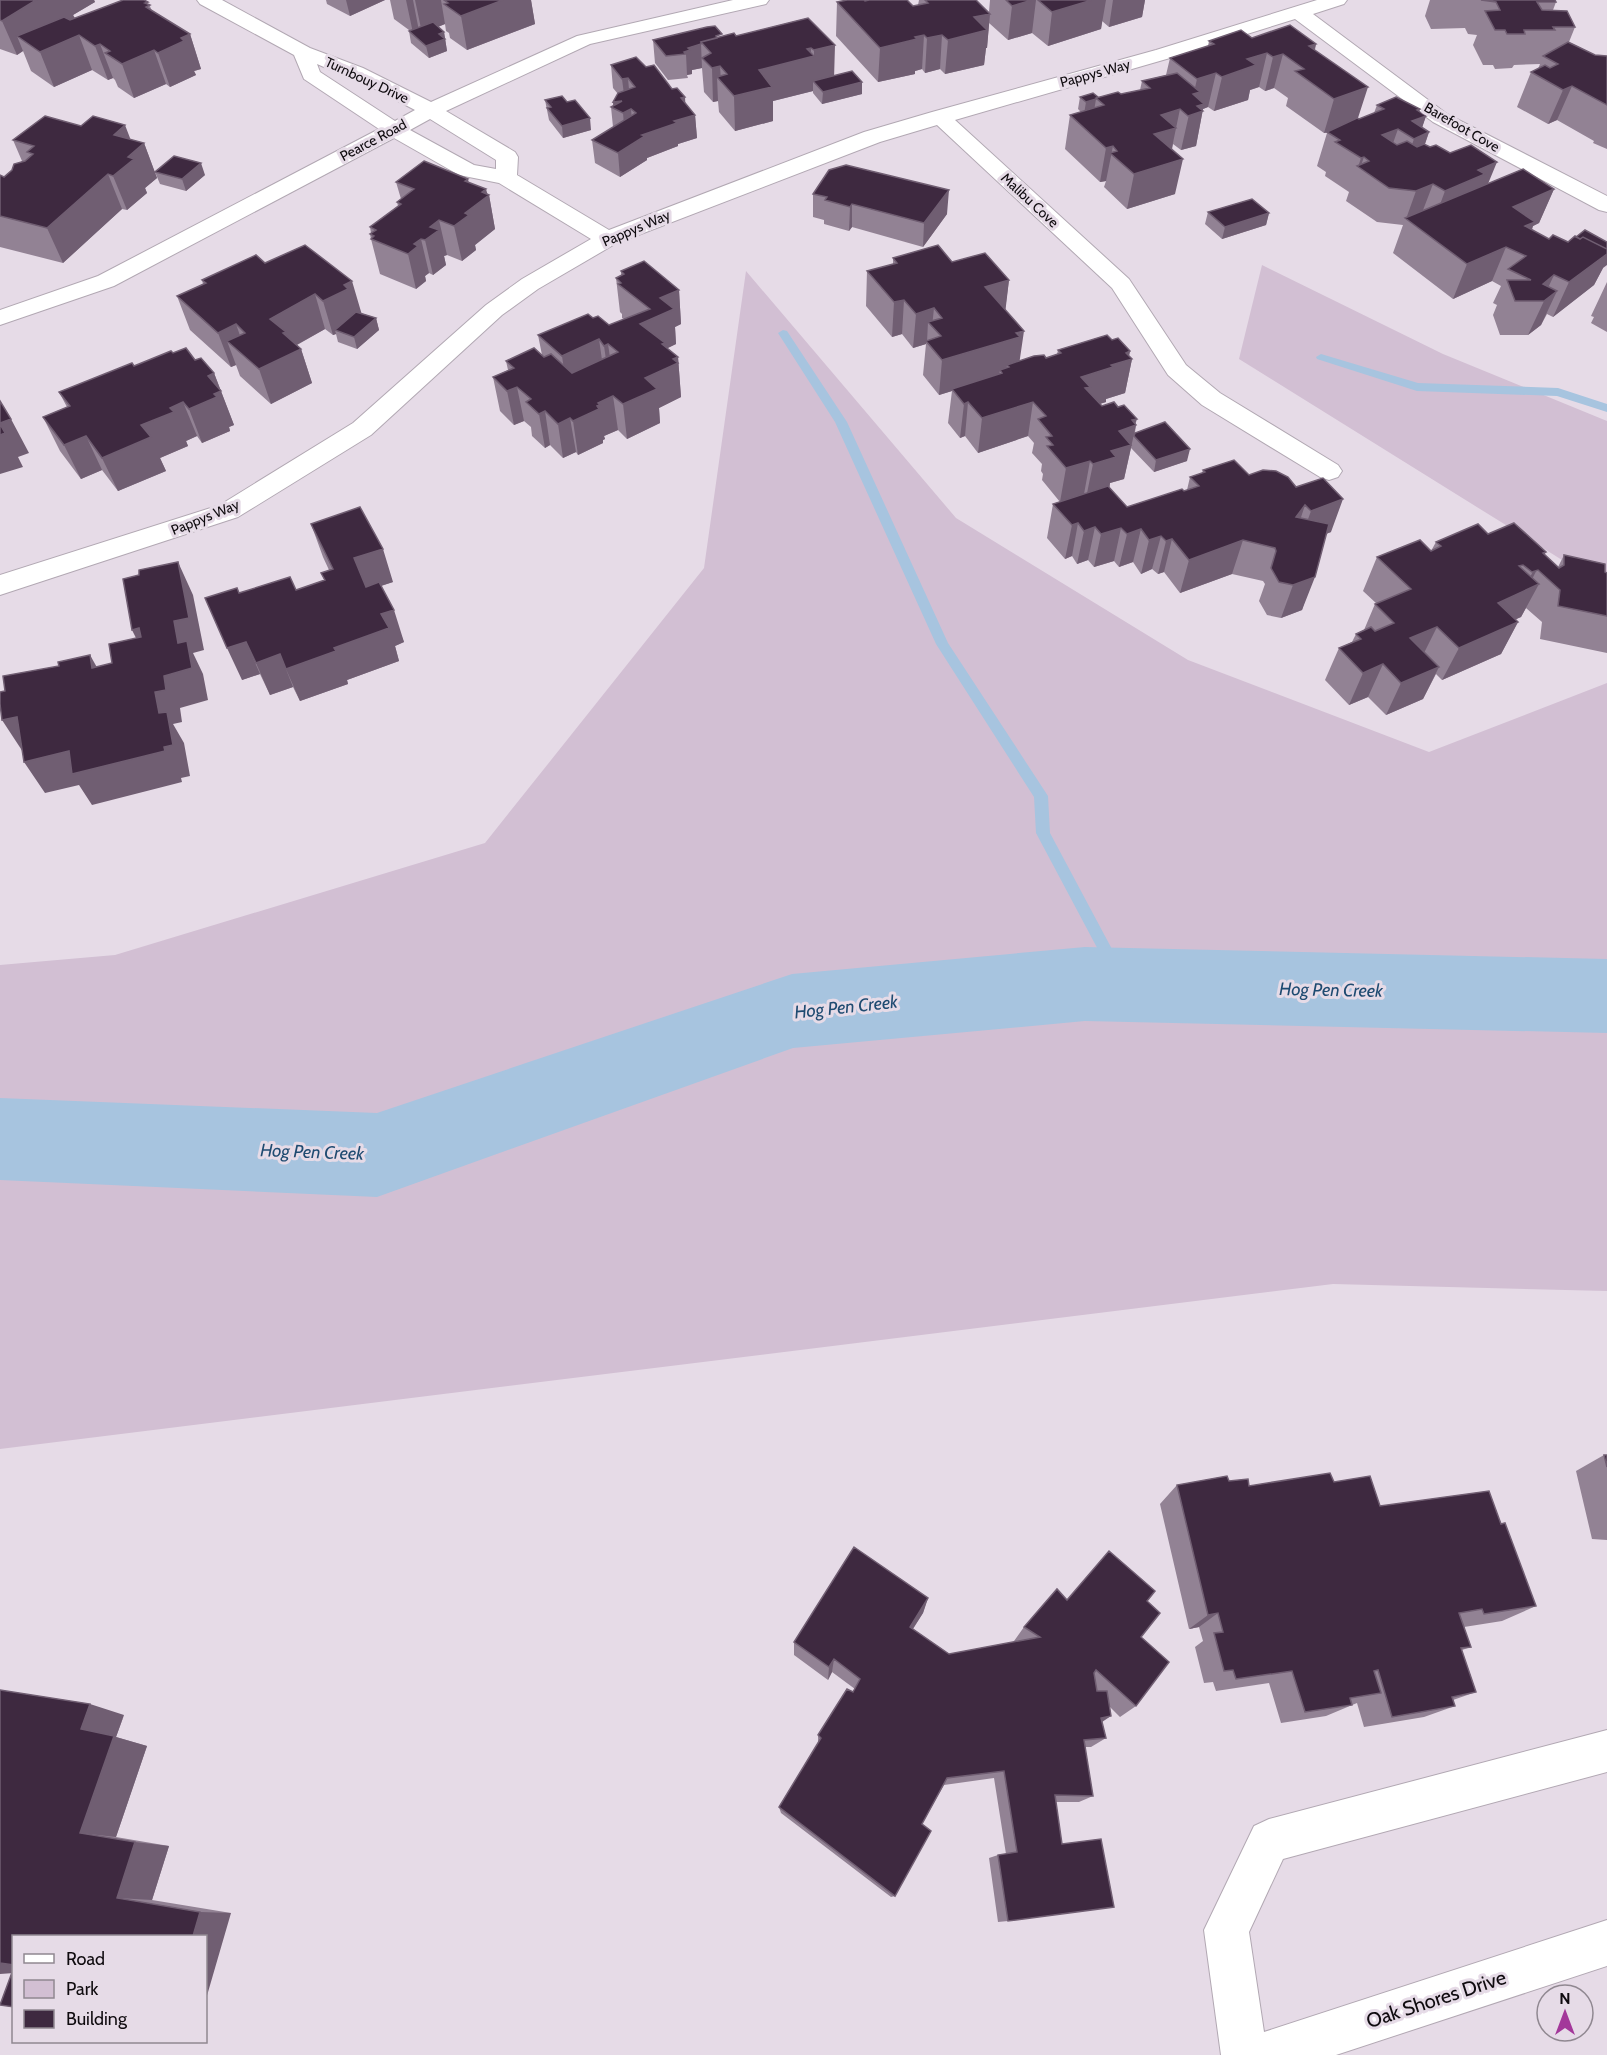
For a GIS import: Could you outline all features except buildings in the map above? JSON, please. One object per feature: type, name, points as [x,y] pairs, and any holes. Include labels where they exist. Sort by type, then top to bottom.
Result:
[{"type":"street","name":"Turnbouy Drive","points":[[207,0],[303,52],[325,59],[431,110],[507,157],[506,178]]},
{"type":"street","name":"Pearce Road","points":[[0,318],[106,281],[393,129],[584,40],[759,0]]},
{"type":"street","name":"Pappys Way","points":[[0,585],[229,510],[302,468],[362,429],[494,310],[530,284],[607,239],[872,137],[939,116],[1163,54],[1337,0]]},
{"type":"street","name":"Barefoot Cove","points":[[1298,12],[1440,118],[1607,205]]},
{"type":"street","name":"Turnbouy Drive","points":[[303,52],[311,75],[393,129],[466,170],[506,178],[607,239]]},
{"type":"street","name":"Malibu Cove","points":[[939,116],[1121,284],[1177,370],[1211,399],[1329,471]]},
{"type":"street","points":[[1244,2055],[1226,1930],[1269,1841],[1607,1751]]},
{"type":"street","name":"Oak Shores Drive","points":[[1265,2055],[1607,1943]]},
{"type":"green space","points":[[1262,265],[1443,354],[1607,421],[1607,588],[1239,359]]},
{"type":"green space","points":[[746,271],[956,518],[1188,660],[1429,752],[1607,683],[1607,1291],[1333,1284],[0,1449],[0,965],[115,955],[485,843],[704,568]]},
{"type":"waterway","points":[[783,333],[841,422],[942,644],[1041,796],[1043,833],[1124,985]]},
{"type":"waterway","points":[[1321,357],[1417,387],[1558,392],[1607,408]]},
{"type":"waterway","name":"Hog Pen Creek","points":[[0,1139],[377,1155],[792,1011],[1085,984],[1607,996]]}]
